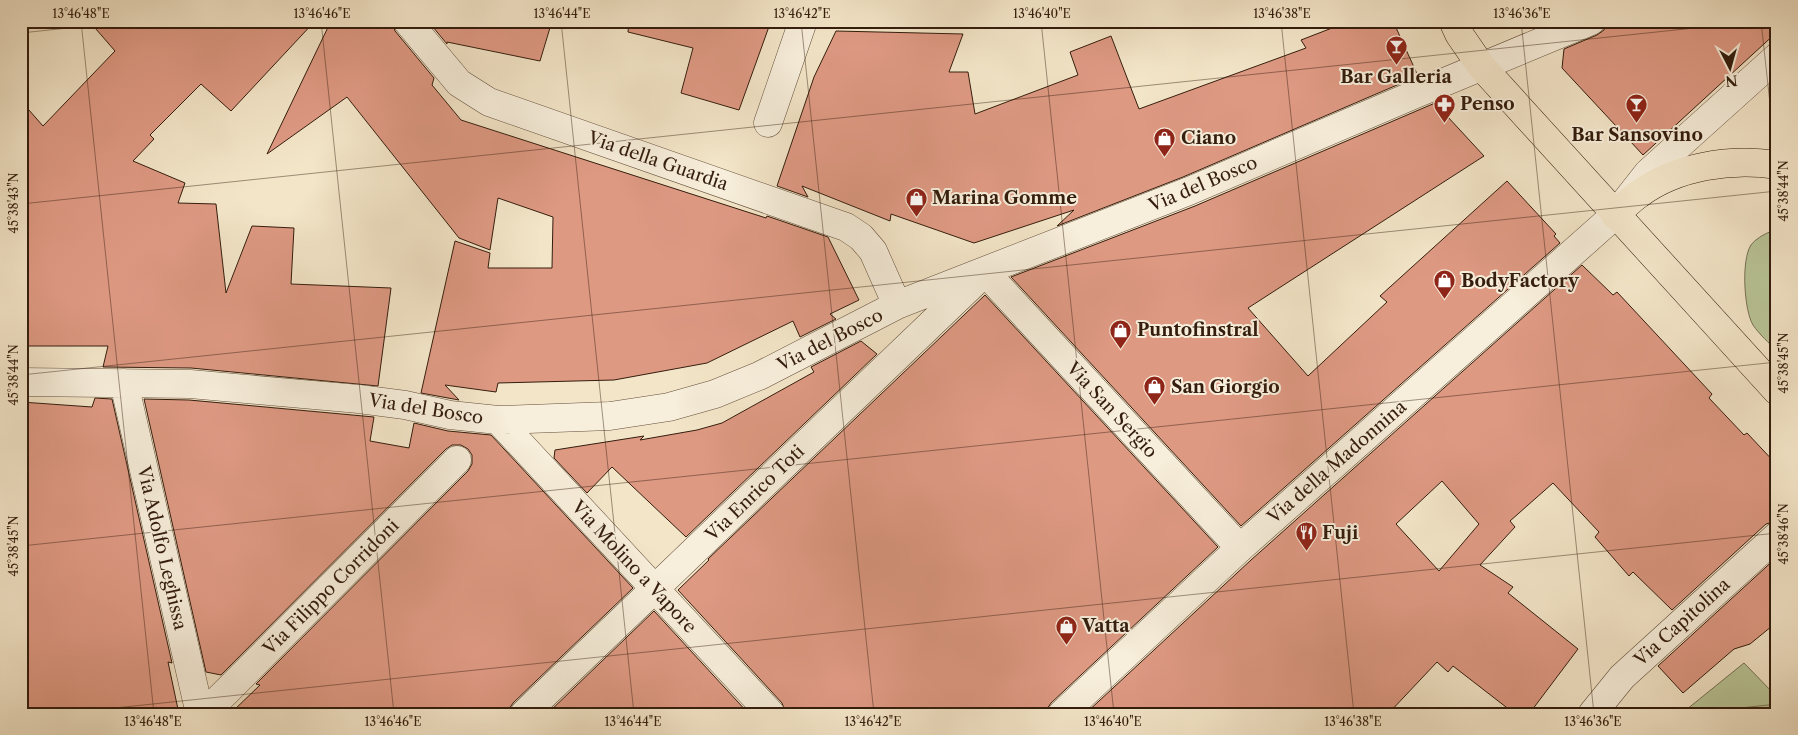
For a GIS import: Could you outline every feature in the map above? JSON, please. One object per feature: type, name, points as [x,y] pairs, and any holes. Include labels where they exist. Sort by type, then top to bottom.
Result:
[{"type":"main road","points":[[1452,21],[1480,66],[1777,391]]},
{"type":"main road","points":[[1615,215],[1639,194],[1663,180],[1687,170],[1731,163],[1777,165]]},
{"type":"street","name":"Via della Guardia","points":[[407,21],[459,83],[489,102],[846,227],[861,237],[873,251],[897,305]]},
{"type":"street","points":[[768,123],[803,21]]},
{"type":"street","name":"Via del Bosco","points":[[21,382],[190,384],[359,398],[450,415],[498,420],[610,416],[669,407],[716,394],[759,376],[897,305],[985,272],[1189,190],[1480,66],[1591,21]]},
{"type":"street","name":"Via della Madonnina","points":[[1062,714],[1240,548],[1615,215],[1648,172],[1777,57]]},
{"type":"street","name":"Via San Sergio","points":[[985,272],[1240,548]]},
{"type":"street","name":"Via Enrico Toti","points":[[524,714],[985,272]]},
{"type":"street","name":"Via Adolfo Leghissa","points":[[124,383],[202,714]]},
{"type":"street","name":"Via Molino a Vapore","points":[[498,420],[771,714]]},
{"type":"street","name":"Via Filippo Corridoni","points":[[202,714],[458,460]]},
{"type":"street","name":"Via Capitolina","points":[[1592,714],[1622,677],[1777,536]]},
{"type":"green space","points":[[1777,230],[1777,351],[1758,332],[1750,318],[1747,308],[1745,273],[1751,245],[1763,235]]},
{"type":"green space","points":[[1744,663],[1777,697],[1777,714],[1681,714]]},
{"type":"building","points":[[89,21],[315,21],[231,111],[201,84],[150,135],[154,139],[133,161],[185,183],[178,203],[216,204],[226,293],[252,226],[294,228],[291,284],[391,288],[378,386],[191,368],[103,367],[108,346],[21,346],[21,101],[43,126],[115,51]]},
{"type":"building","points":[[331,21],[392,21],[395,31],[434,78],[432,85],[461,120],[828,237],[859,300],[830,314],[836,319],[800,337],[793,321],[707,363],[614,380],[498,383],[496,392],[445,385],[459,400],[421,393],[455,241],[490,253],[488,268],[552,268],[553,217],[498,198],[490,250],[459,238],[347,97],[267,154]]},
{"type":"building","points":[[428,21],[552,21],[540,61],[447,42],[447,44]]},
{"type":"building","points":[[629,21],[771,21],[739,110],[681,93],[693,48],[628,32]]},
{"type":"building","points":[[1329,21],[1393,21],[1418,76],[1183,177],[1057,226],[1074,210],[974,243],[891,214],[890,221],[802,186],[808,197],[777,186],[814,77],[836,31],[963,34],[949,72],[968,72],[975,114],[1078,75],[1070,52],[1111,36],[1139,109],[1306,48],[1301,40],[1332,28]]},
{"type":"building","points":[[1606,21],[1777,21],[1777,32],[1643,155],[1562,68],[1564,49],[1597,35],[1604,30]]},
{"type":"building","points":[[1435,103],[1484,156],[1248,308],[1308,376],[1387,302],[1380,296],[1507,181],[1556,234],[1554,236],[1560,243],[1241,526],[1011,277],[1195,206]]},
{"type":"building","points":[[1582,265],[1613,295],[1617,292],[1712,394],[1709,398],[1744,435],[1747,433],[1777,465],[1777,521],[1766,524],[1672,610],[1633,572],[1629,576],[1595,537],[1599,532],[1553,483],[1510,521],[1515,527],[1480,565],[1513,587],[1508,593],[1578,649],[1529,714],[1515,714],[1453,666],[1448,672],[1437,662],[1388,714],[1085,714],[1251,560]],"holes":[[[1442,481],[1479,524],[1439,571],[1396,524]]]},
{"type":"building","points":[[985,295],[1218,547],[1051,703],[1047,709],[1047,714],[786,714],[782,703],[678,590],[708,559]]},
{"type":"building","points":[[861,341],[877,354],[686,537],[612,467],[587,493],[554,458],[555,450],[644,436],[640,440],[697,430],[722,423],[814,372],[811,367]]},
{"type":"building","points":[[95,398],[112,399],[172,663],[168,662],[179,714],[21,714],[21,402],[92,407]]},
{"type":"building","points":[[144,399],[189,400],[374,417],[370,441],[409,448],[414,423],[448,431],[491,435],[633,588],[513,703],[509,709],[509,714],[230,714],[260,685],[256,684],[468,471],[472,464],[472,455],[468,449],[461,445],[452,445],[446,449],[221,675],[206,672]]},
{"type":"building","points":[[1777,557],[1777,622],[1750,644],[1734,649],[1683,693],[1658,666]]},
{"type":"building","points":[[654,611],[749,714],[547,714]]},
{"type":"place","name":"Bar Galleria","points":[[1396,66]]},
{"type":"place","name":"Penso","points":[[1444,123]]},
{"type":"place","name":"Bar Sansovino","points":[[1637,124]]},
{"type":"place","name":"Ciano","points":[[1165,157]]},
{"type":"place","name":"Marina Gomme","points":[[916,217]]},
{"type":"place","name":"BodyFactory","points":[[1445,300]]},
{"type":"place","name":"Puntofinstral","points":[[1121,349]]},
{"type":"place","name":"San Giorgio","points":[[1155,406]]},
{"type":"place","name":"Fuji","points":[[1306,552]]},
{"type":"place","name":"Vatta","points":[[1066,645]]}]
